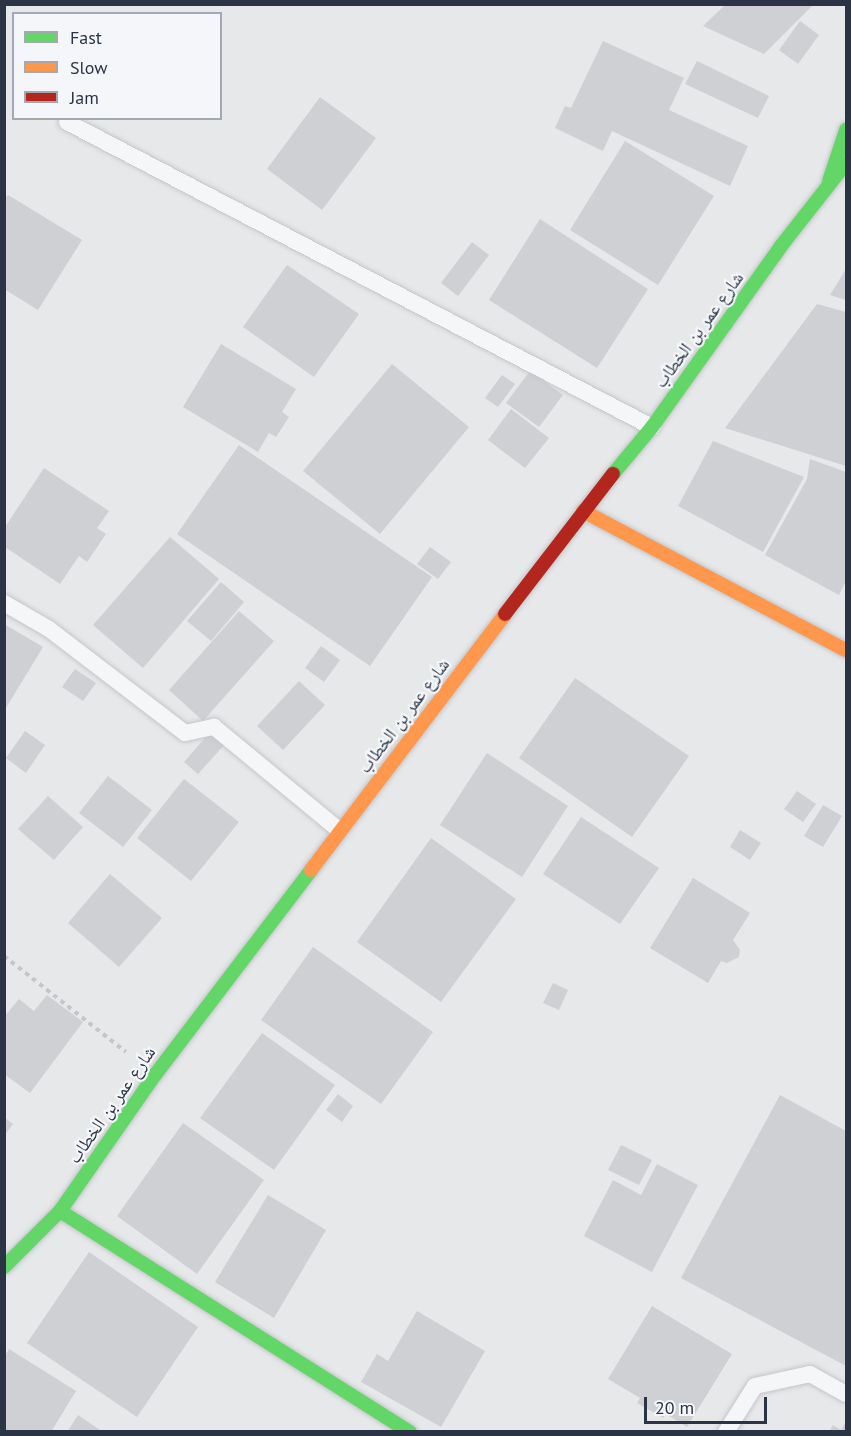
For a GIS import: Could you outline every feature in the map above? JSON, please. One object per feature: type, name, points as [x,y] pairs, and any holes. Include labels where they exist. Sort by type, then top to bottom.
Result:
[{"type":"main road","name":"شارع عمر بن الخطاب","points":[[829,183],[846,130]]},
{"type":"main road","name":"شارع عمر بن الخطاب","points":[[4,1267],[60,1211],[155,1075],[583,511],[652,427],[829,183],[846,163]]},
{"type":"main road","points":[[583,511],[846,650]]},
{"type":"main road","points":[[60,1211],[410,1431]]},
{"type":"lane","points":[[67,122],[652,427]]},
{"type":"lane","points":[[4,603],[49,629],[185,733],[214,727],[339,830]]},
{"type":"lane","points":[[726,1431],[755,1386],[810,1374],[846,1394]]},
{"type":"path","points":[[4,956],[155,1075]]},
{"type":"building","points":[[726,4],[814,4],[764,54],[703,26]]},
{"type":"building","points":[[800,21],[819,35],[798,64],[779,50]]},
{"type":"building","points":[[603,41],[684,78],[669,110],[748,146],[730,186],[612,131],[603,151],[555,128],[565,106],[571,108]]},
{"type":"building","points":[[697,61],[769,96],[758,118],[685,84]]},
{"type":"building","points":[[320,97],[376,138],[322,210],[267,169]]},
{"type":"building","points":[[625,141],[714,196],[658,285],[570,230]]},
{"type":"building","points":[[8,195],[82,240],[38,310],[4,289],[4,200]]},
{"type":"building","points":[[540,219],[648,289],[597,368],[489,300]]},
{"type":"building","points":[[472,242],[489,255],[458,296],[441,283]]},
{"type":"building","points":[[287,265],[359,314],[314,377],[243,327]]},
{"type":"building","points":[[846,269],[846,300],[830,295]]},
{"type":"building","points":[[817,304],[846,312],[846,466],[725,428]]},
{"type":"building","points":[[221,344],[296,389],[282,412],[289,417],[276,437],[269,433],[258,452],[183,407]]},
{"type":"building","points":[[392,364],[469,427],[380,534],[303,471]]},
{"type":"building","points":[[530,371],[563,395],[539,427],[506,403]]},
{"type":"building","points":[[502,375],[515,384],[498,407],[485,398]]},
{"type":"building","points":[[511,409],[549,438],[525,468],[488,440]]},
{"type":"building","points":[[713,441],[804,477],[763,552],[678,506]]},
{"type":"building","points":[[239,445],[432,577],[370,666],[177,534]]},
{"type":"building","points":[[810,459],[846,472],[846,581],[839,595],[765,555],[807,479]]},
{"type":"building","points":[[44,468],[109,511],[97,528],[106,534],[87,562],[79,556],[60,584],[5,547],[5,527]]},
{"type":"building","points":[[170,537],[219,579],[143,668],[93,625]]},
{"type":"building","points":[[430,547],[451,562],[438,579],[417,564]]},
{"type":"building","points":[[221,582],[244,602],[211,641],[187,621]]},
{"type":"building","points":[[239,611],[274,641],[203,721],[169,690]]},
{"type":"building","points":[[4,624],[43,647],[4,711]]},
{"type":"building","points":[[321,646],[340,660],[324,682],[305,668]]},
{"type":"building","points":[[75,669],[96,683],[83,701],[62,687]]},
{"type":"building","points":[[575,678],[689,756],[632,837],[519,758]]},
{"type":"building","points":[[299,681],[325,705],[283,750],[257,726]]},
{"type":"building","points":[[25,731],[45,745],[26,773],[6,758]]},
{"type":"building","points":[[211,731],[225,744],[198,774],[184,762]]},
{"type":"building","points":[[487,753],[568,806],[522,877],[440,825]]},
{"type":"building","points":[[108,776],[152,810],[123,847],[79,813]]},
{"type":"building","points":[[184,779],[239,822],[191,881],[137,838]]},
{"type":"building","points":[[797,791],[816,804],[803,822],[784,809]]},
{"type":"building","points":[[48,796],[83,827],[54,860],[18,829]]},
{"type":"building","points":[[823,805],[842,816],[823,847],[804,836]]},
{"type":"building","points":[[581,817],[659,868],[620,924],[543,874]]},
{"type":"building","points":[[740,830],[761,843],[750,860],[730,847]]},
{"type":"building","points":[[431,838],[516,899],[441,1002],[357,942]]},
{"type":"building","points":[[110,874],[162,918],[119,967],[68,923]]},
{"type":"building","points":[[693,878],[750,913],[733,940],[740,950],[739,957],[727,963],[721,961],[708,983],[650,948]]},
{"type":"building","points":[[313,947],[433,1032],[381,1104],[261,1020]]},
{"type":"building","points":[[553,983],[568,990],[559,1010],[543,1003]]},
{"type":"building","points":[[47,995],[83,1022],[30,1093],[4,1074],[4,1017],[19,999],[34,1011]]},
{"type":"building","points":[[262,1033],[335,1085],[274,1170],[200,1118]]},
{"type":"building","points":[[338,1094],[353,1106],[342,1122],[326,1110]]},
{"type":"building","points":[[780,1095],[846,1131],[846,1366],[681,1278]]},
{"type":"building","points":[[4,1117],[13,1124],[4,1136]]},
{"type":"building","points":[[183,1123],[264,1180],[197,1274],[117,1216]]},
{"type":"building","points":[[621,1145],[652,1160],[639,1185],[608,1170]]},
{"type":"building","points":[[657,1164],[698,1185],[652,1272],[584,1236],[613,1180],[641,1195]]},
{"type":"building","points":[[268,1195],[326,1230],[274,1318],[215,1282]]},
{"type":"building","points":[[89,1252],[198,1327],[137,1417],[27,1343]]},
{"type":"building","points":[[652,1306],[732,1354],[687,1427],[666,1414],[663,1418],[637,1403],[640,1398],[608,1379]]},
{"type":"building","points":[[417,1311],[485,1351],[441,1427],[361,1382],[377,1354],[388,1361]]},
{"type":"building","points":[[9,1349],[76,1391],[51,1432],[5,1432],[5,1356]]},
{"type":"building","points":[[78,1415],[103,1432],[67,1432]]},
{"type":"building","points":[[846,1421],[846,1432],[829,1432],[833,1425],[841,1430]]},
{"type":"traffic: fast","points":[[829,181],[846,130]]},
{"type":"traffic: fast","points":[[613,474],[652,427],[781,246],[846,163]]},
{"type":"traffic: fast","points":[[4,1267],[60,1211],[155,1075],[311,870]]},
{"type":"traffic: fast","points":[[60,1211],[410,1432]]},
{"type":"traffic: slow","points":[[583,511],[846,650]]},
{"type":"traffic: slow","points":[[311,870],[505,614]]},
{"type":"traffic: jam","points":[[505,614],[613,474]]}]
